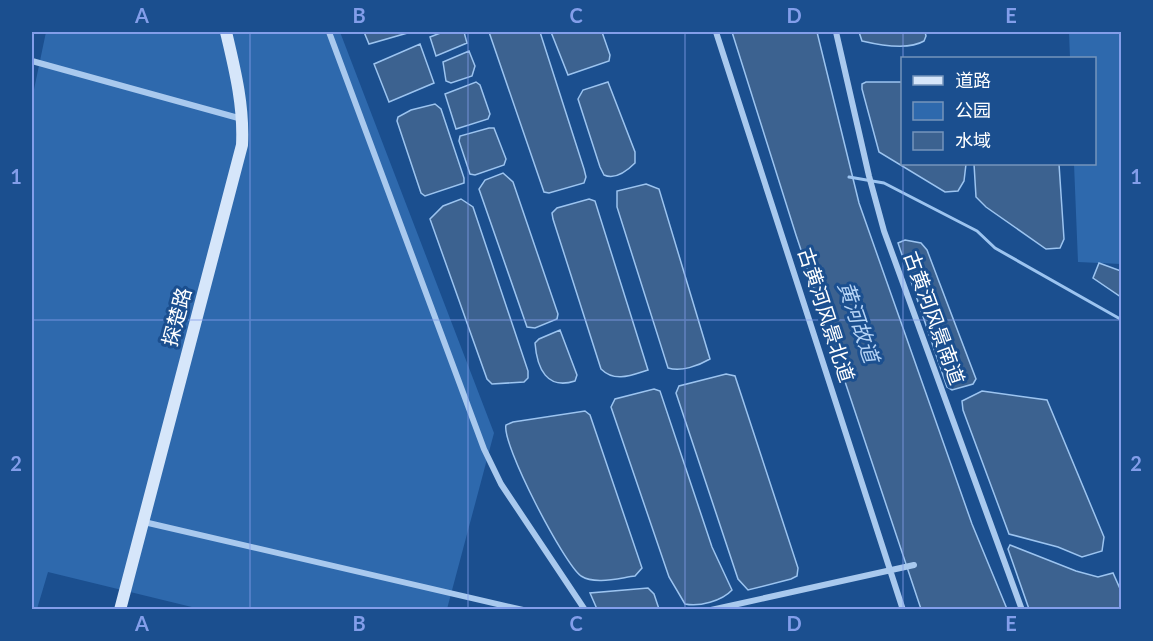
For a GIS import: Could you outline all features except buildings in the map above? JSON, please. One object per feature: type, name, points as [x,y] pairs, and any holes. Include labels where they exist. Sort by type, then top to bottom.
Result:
[{"type":"main road","name":"探楚路","points":[[120,609],[242,145],[243,119],[226,32]]},
{"type":"street","points":[[329,32],[484,449],[501,484],[585,609]]},
{"type":"street","name":"古黄河风景北道","points":[[716,32],[903,609]]},
{"type":"street","name":"古黄河风景南道","points":[[837,32],[869,176],[884,231],[1022,609]]},
{"type":"street","points":[[32,61],[243,119]]},
{"type":"street","points":[[144,522],[523,609]]},
{"type":"street","points":[[711,609],[892,572],[914,565]]},
{"type":"green space","points":[[46,32],[340,32],[494,433],[447,609],[200,609],[48,572],[37,609],[32,610],[32,99]]},
{"type":"green space","points":[[1069,32],[1121,32],[1121,264],[1078,262],[1074,165],[1096,165],[1096,57],[1070,57]]},
{"type":"water","points":[[364,32],[411,32],[369,44]]},
{"type":"water","points":[[443,32],[464,32],[467,43],[436,56],[430,37]]},
{"type":"water","points":[[489,32],[540,32],[584,169],[586,177],[584,183],[549,193],[544,192]]},
{"type":"water","points":[[551,32],[602,32],[610,55],[609,61],[568,75]]},
{"type":"water","name":"黄河故道","points":[[732,32],[817,32],[859,203],[972,524],[1007,609],[921,609],[796,235]]},
{"type":"water","points":[[859,32],[925,32],[926,36],[924,41],[918,44],[894,46],[862,41]]},
{"type":"water","points":[[420,44],[434,83],[389,102],[374,64]]},
{"type":"water","points":[[469,51],[475,66],[472,76],[451,83],[446,81],[443,62]]},
{"type":"water","points":[[476,82],[480,85],[490,114],[488,119],[456,129],[445,94]]},
{"type":"water","points":[[608,82],[635,152],[635,163],[617,176],[604,175],[578,99],[583,90]]},
{"type":"water","points":[[901,82],[901,165],[966,165],[964,181],[958,191],[945,192],[879,152],[862,84]]},
{"type":"water","points":[[435,104],[441,109],[464,183],[425,196],[421,193],[397,121],[398,117],[411,110]]},
{"type":"water","points":[[494,128],[506,159],[504,165],[475,175],[470,174],[459,141],[460,136]]},
{"type":"water","points":[[974,165],[1059,165],[1064,239],[1060,248],[1046,249],[986,207],[976,197]]},
{"type":"water","points":[[503,173],[513,182],[558,314],[557,319],[535,328],[527,327],[479,189],[485,180]]},
{"type":"water","points":[[646,184],[659,189],[710,359],[689,368],[668,368],[617,207],[617,191]]},
{"type":"water","points":[[461,199],[473,207],[528,371],[528,378],[524,382],[492,384],[487,379],[430,219],[443,206]]},
{"type":"water","points":[[589,199],[595,201],[648,370],[630,376],[612,376],[601,369],[553,219],[552,213],[557,208]]},
{"type":"water","points":[[905,240],[921,243],[927,250],[976,379],[973,384],[952,390],[947,387],[898,243]]},
{"type":"water","points":[[1099,263],[1121,271],[1121,297],[1093,278]]},
{"type":"water","points":[[560,330],[577,375],[575,381],[565,383],[557,383],[545,375],[538,361],[535,343]]},
{"type":"water","points":[[726,374],[735,376],[798,568],[797,576],[791,579],[748,590],[738,579],[676,393],[679,386]]},
{"type":"water","points":[[654,389],[660,391],[712,547],[732,590],[722,597],[697,605],[685,604],[669,577],[611,407],[615,399]]},
{"type":"water","points":[[982,391],[1047,400],[1104,537],[1102,551],[1082,557],[1058,547],[1009,534],[963,410],[962,401]]},
{"type":"water","points":[[585,411],[590,415],[642,568],[635,576],[593,580],[581,576],[548,528],[523,478],[507,436],[506,425],[513,422]]},
{"type":"water","points":[[1010,545],[1076,571],[1098,577],[1113,573],[1121,591],[1121,609],[1029,609],[1008,549]]},
{"type":"water","points":[[648,588],[654,594],[659,609],[597,609],[590,593]]},
{"type":"waterway","points":[[849,177],[884,183],[977,231],[995,248],[1122,320]]}]
